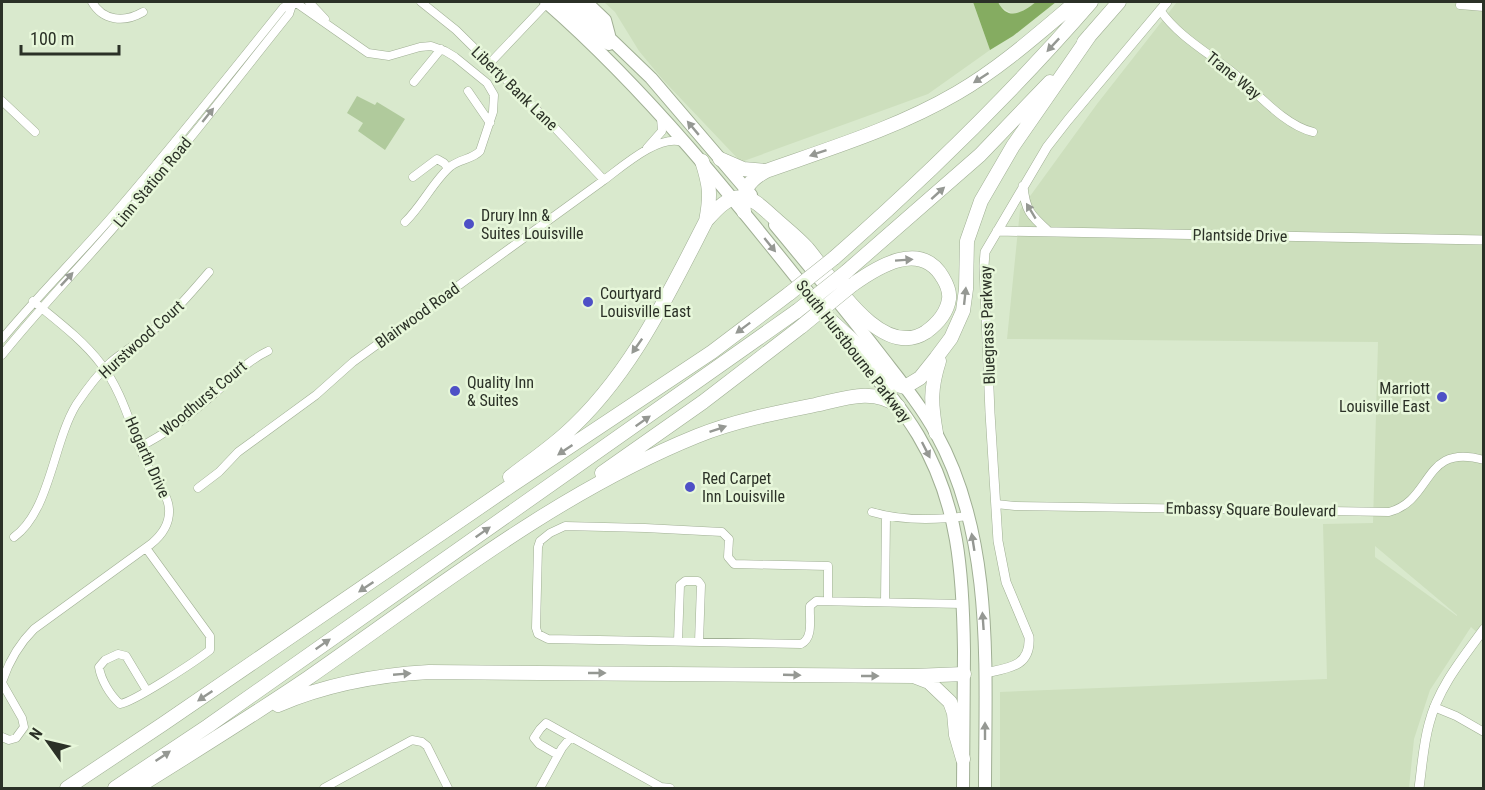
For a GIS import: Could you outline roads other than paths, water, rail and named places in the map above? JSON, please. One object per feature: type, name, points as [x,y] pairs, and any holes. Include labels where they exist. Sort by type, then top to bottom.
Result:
[{"type":"highway","points":[[706,221],[722,205],[741,195],[754,178],[766,171],[869,135],[956,94],[1004,62],[1076,2]]},
{"type":"highway","points":[[67,789],[512,485],[712,352],[790,293],[884,214],[984,118],[1092,2]]},
{"type":"highway","points":[[517,532],[703,402],[802,326],[849,278],[980,155],[1041,92],[1119,2]]},
{"type":"highway","points":[[827,316],[861,348],[892,384],[905,387],[925,373],[957,327],[963,311],[967,241],[981,201],[1013,146],[1090,35]]},
{"type":"highway","points":[[720,159],[743,169],[766,171]]},
{"type":"highway","points":[[414,554],[565,434],[606,391],[652,326],[706,221],[710,185],[702,161]]},
{"type":"highway","points":[[115,789],[218,720],[798,312],[849,278],[889,262],[910,258],[926,262],[939,271],[946,284],[950,297],[945,311],[936,325],[923,334],[906,338],[889,335],[875,328],[864,317],[805,246],[759,205],[741,195]]},
{"type":"highway","points":[[741,195],[744,212]]},
{"type":"highway","points":[[936,432],[930,401],[943,349]]},
{"type":"highway","points":[[136,789],[306,679],[476,558],[629,466],[698,435],[727,425],[865,395],[880,396],[898,406]]},
{"type":"highway","points":[[246,719],[314,691],[361,679],[401,673],[914,676],[964,674]]},
{"type":"highway","points":[[914,676],[929,682],[950,702],[963,759]]},
{"type":"main road","points":[[546,2],[563,6],[604,42],[628,55]]},
{"type":"main road","points":[[546,2],[625,76],[702,161],[741,195]]},
{"type":"main road","points":[[572,2],[610,36],[651,78],[720,159],[741,195]]},
{"type":"main road","points":[[586,2],[605,20],[610,36]]},
{"type":"main road","points":[[625,76],[647,82],[651,78]]},
{"type":"main road","name":"South Hurstbourne Parkway","points":[[759,205],[840,303],[905,387],[936,432],[948,459],[968,516],[979,577],[985,673],[985,789]]},
{"type":"main road","name":"South Hurstbourne Parkway","points":[[744,212],[898,406],[919,436],[930,458],[952,518],[959,551],[963,604],[963,789]]},
{"type":"main road","points":[[964,674],[985,673]]},
{"type":"street","points":[[92,2],[104,15],[117,20],[143,12]]},
{"type":"street","points":[[293,2],[372,55],[389,56],[424,47],[441,49],[463,64],[492,90],[495,103],[478,154],[465,158],[448,168],[416,212],[405,222]]},
{"type":"street","name":"Linn Station Road","points":[[2,355],[41,307],[119,223],[172,152],[255,49],[283,8],[293,2]]},
{"type":"street","points":[[309,2],[332,26]]},
{"type":"street","name":"Liberty Bank Lane","points":[[421,2],[456,30],[604,180]]},
{"type":"street","points":[[489,64],[546,2]]},
{"type":"street","name":"Bluegrass Parkway","points":[[985,673],[1018,664],[1029,652],[1029,644],[1002,567],[996,504],[984,266],[986,252],[1043,154],[1068,120],[1167,2]]},
{"type":"street","points":[[1460,4],[1484,7]]},
{"type":"street","name":"Trane Way","points":[[1160,10],[1166,19],[1187,38],[1231,71],[1292,123],[1313,132]]},
{"type":"street","points":[[414,82],[441,49]]},
{"type":"street","points":[[468,91],[490,123]]},
{"type":"street","points":[[2,101],[35,132]]},
{"type":"street","name":"Blairwood Road","points":[[644,152],[662,131],[660,114]]},
{"type":"street","name":"Blairwood Road","points":[[198,489],[234,455],[328,385],[368,351],[604,180],[644,152],[667,140],[686,142]]},
{"type":"street","name":"Linn Station Road","points":[[2,339],[33,301],[172,152]]},
{"type":"street","points":[[413,177],[437,159],[448,168]]},
{"type":"street","points":[[1023,186],[1026,208],[1032,217],[1048,231]]},
{"type":"street","points":[[112,217],[119,223]]},
{"type":"street","name":"Plantside Drive","points":[[997,231],[1484,240]]},
{"type":"street","name":"Hurstwood Court","points":[[14,537],[28,521],[43,494],[67,422],[86,391],[105,369],[165,320],[209,272]]},
{"type":"street","name":"Hogarth Drive","points":[[2,737],[9,740],[16,738],[24,724],[2,682],[21,642],[34,629],[146,548],[165,528],[170,510],[139,447],[125,405],[115,384],[86,346],[33,301]]},
{"type":"street","name":"Woodhurst Court","points":[[139,447],[182,420],[250,360],[268,351]]},
{"type":"street","name":"Embassy Square Boulevard","points":[[996,504],[1389,512],[1408,502],[1437,467],[1447,460],[1461,456],[1484,460]]},
{"type":"street","points":[[872,512],[886,516],[952,518],[968,516]]},
{"type":"street","points":[[885,602],[886,516]]},
{"type":"street","points":[[828,601],[828,566],[734,564],[728,557],[729,539],[722,532],[565,526],[540,541],[536,628],[538,634],[548,639],[805,643],[809,638],[810,606],[816,601],[963,604]]},
{"type":"street","points":[[146,548],[210,636],[210,650],[147,691],[123,704],[120,704],[109,690],[99,667],[118,654],[126,656],[147,691]]},
{"type":"street","points":[[674,641],[680,585],[685,581],[698,581],[701,585],[699,642]]},
{"type":"street","points":[[1419,789],[1423,747],[1434,707],[1450,676],[1484,629]]},
{"type":"street","points":[[1434,707],[1484,732]]},
{"type":"street","points":[[558,755],[539,744],[534,738],[546,723],[661,787],[670,789]]},
{"type":"street","points":[[540,789],[558,755],[571,737]]},
{"type":"street","points":[[324,789],[412,740],[420,741],[427,746],[448,789]]},
{"type":"place","name":"Drury Inn & Suites Louisville","points":[[469,224]]},
{"type":"place","name":"Courtyard Louisville East","points":[[588,302]]},
{"type":"place","name":"Quality Inn & Suites","points":[[455,391]]},
{"type":"place","name":"Marriott Louisville East","points":[[1442,397]]},
{"type":"place","name":"Red Carpet Inn Louisville","points":[[690,487]]}]
